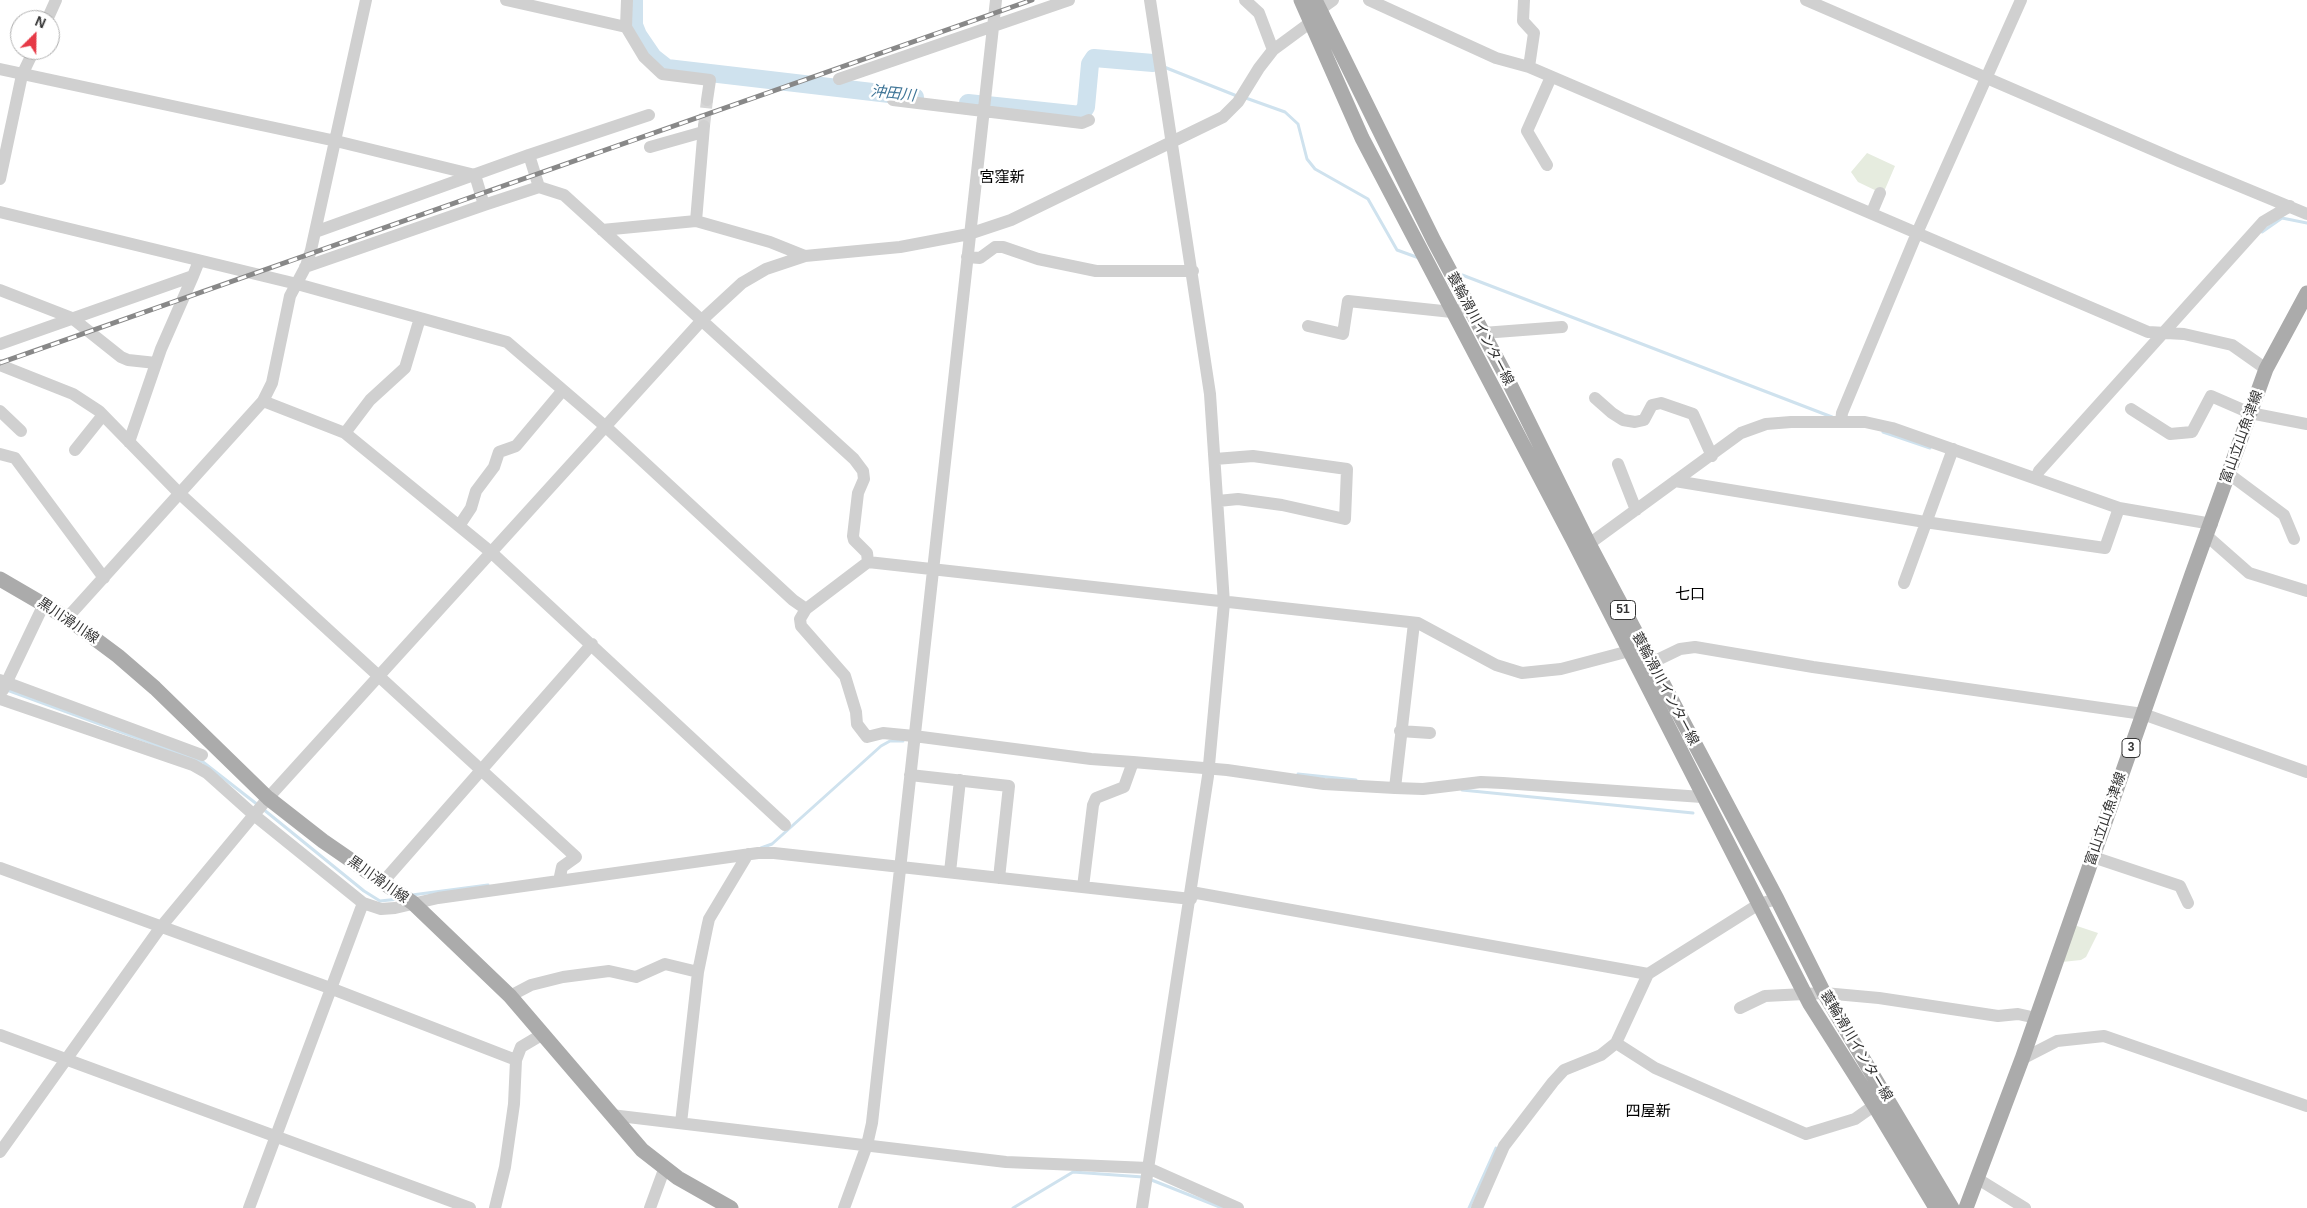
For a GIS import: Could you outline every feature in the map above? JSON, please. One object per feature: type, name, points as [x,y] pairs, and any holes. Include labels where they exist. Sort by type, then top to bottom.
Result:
[{"type":"main road","name":"蓑輪滑川インター線","points":[[1301,0],[1315,11],[1483,333],[1589,544],[1702,797],[1805,995],[1880,1101],[1952,1208]]},
{"type":"main road","name":"蓑輪滑川インター線","points":[[1315,11],[1362,138],[1452,312],[1636,649],[1651,663],[1936,1208]]},
{"type":"main road","name":"富山立山魚津線","points":[[1966,1208],[2022,1059],[2266,369],[2285,330],[2307,293]]},
{"type":"main road","name":"黒川滑川線","points":[[0,578],[68,618],[118,656],[155,688],[268,798],[382,883],[413,903],[510,996],[642,1150],[678,1178],[731,1208]]},
{"type":"street","points":[[68,618],[263,401],[272,383],[290,296],[305,268],[315,232],[366,0]]},
{"type":"street","points":[[506,0],[626,28]]},
{"type":"street","points":[[628,0],[626,28],[644,57],[662,74],[710,80],[707,100]]},
{"type":"street","points":[[844,1208],[867,1145],[872,1122],[996,0]]},
{"type":"street","points":[[839,79],[1069,0]]},
{"type":"street","points":[[1142,1208],[1209,768],[1224,603],[1210,394],[1150,0]]},
{"type":"street","points":[[1245,0],[1259,13],[1269,35],[1273,50]]},
{"type":"street","points":[[0,1152],[160,928],[268,798],[703,319],[742,283],[766,269],[805,256],[900,247],[969,234],[1011,220],[1173,143],[1214,123],[1241,98],[1258,68],[1273,50],[1315,11],[1333,0]]},
{"type":"street","points":[[1369,0],[1496,58],[1529,67],[1872,212],[2148,332],[2184,334],[2232,346],[2266,369]]},
{"type":"street","points":[[1524,0],[1523,21],[1534,33],[1529,67]]},
{"type":"street","points":[[1806,0],[2179,161],[2307,214]]},
{"type":"street","points":[[1840,422],[1917,233],[2021,0]]},
{"type":"street","points":[[0,178],[22,75],[29,60]]},
{"type":"street","points":[[0,68],[22,75],[336,141],[475,175]]},
{"type":"street","points":[[1547,164],[1527,131],[1551,77]]},
{"type":"street","points":[[893,100],[1082,123],[1089,120]]},
{"type":"street","points":[[315,232],[529,155],[649,115]]},
{"type":"street","points":[[650,148],[704,129],[696,221]]},
{"type":"street","points":[[529,155],[539,187]]},
{"type":"street","points":[[475,175],[484,205]]},
{"type":"street","points":[[305,268],[539,187],[564,195],[703,319],[860,466],[864,478],[858,493],[853,536],[867,553],[868,562]]},
{"type":"street","points":[[1872,212],[1880,193]]},
{"type":"street","points":[[2036,478],[2039,471],[2263,222],[2290,206]]},
{"type":"street","points":[[0,212],[298,284],[508,342],[606,427],[793,600],[806,609]]},
{"type":"street","points":[[602,230],[696,221],[770,242],[805,256]]},
{"type":"street","points":[[968,257],[980,258],[994,247],[1003,247],[1038,259],[1096,271],[1192,271]]},
{"type":"street","points":[[129,442],[156,363],[199,261]]},
{"type":"street","points":[[0,344],[193,276]]},
{"type":"street","points":[[0,290],[72,318],[121,357],[128,360],[156,363]]},
{"type":"street","points":[[1308,326],[1343,334],[1348,301],[1452,312],[1469,307]]},
{"type":"street","points":[[345,433],[370,400],[405,368],[420,318]]},
{"type":"street","points":[[1483,333],[1562,327]]},
{"type":"street","points":[[4,370],[74,394],[103,415],[179,493],[576,857],[562,867],[559,881]]},
{"type":"street","points":[[459,526],[472,508],[476,491],[494,467],[499,452],[516,446],[563,390]]},
{"type":"street","points":[[2130,409],[2170,434],[2192,432],[2210,396],[2250,413],[2307,424]]},
{"type":"street","points":[[1596,398],[1624,420],[1635,422],[1644,420],[1652,405],[1661,403],[1693,414],[1712,456]]},
{"type":"street","points":[[263,401],[345,433],[492,553],[785,825]]},
{"type":"street","points":[[0,410],[22,431]]},
{"type":"street","points":[[75,450],[103,415]]},
{"type":"street","points":[[1589,544],[1741,433],[1754,427],[1791,422],[1865,422],[1892,428],[2119,508],[2209,530],[2249,572],[2307,591]]},
{"type":"street","points":[[1904,582],[1953,449]]},
{"type":"street","points":[[0,454],[15,458],[104,578]]},
{"type":"street","points":[[1215,460],[1253,456],[1347,469],[1344,519],[1282,505],[1238,499],[1218,501]]},
{"type":"street","points":[[1618,464],[1636,510]]},
{"type":"street","points":[[2229,474],[2284,515],[2294,539]]},
{"type":"street","points":[[1676,482],[1925,522],[2105,548],[2119,508]]},
{"type":"street","points":[[1636,649],[1561,669],[1522,673],[1496,665],[1451,640],[1414,623],[868,562],[806,609],[800,619],[801,626],[845,676],[856,712],[857,724],[867,738],[883,733],[908,737],[914,736],[1090,759],[1209,768],[1324,784],[1423,789],[1481,782],[1503,782],[1702,797]]},
{"type":"street","points":[[44,604],[4,681],[0,698],[193,765],[206,773],[254,815],[363,903],[381,909],[748,854],[774,853],[1083,887],[1191,895],[1648,974]]},
{"type":"street","points":[[1395,788],[1400,731],[1414,623]]},
{"type":"street","points":[[382,883],[592,644]]},
{"type":"street","points":[[1651,663],[1680,649],[1695,647],[1813,667],[2143,714],[2307,772]]},
{"type":"street","points":[[4,681],[202,755]]},
{"type":"street","points":[[1400,731],[1430,733]]},
{"type":"street","points":[[1083,887],[1093,805],[1096,798],[1124,787],[1133,762]]},
{"type":"street","points":[[910,775],[1009,786],[999,878]]},
{"type":"street","points":[[950,872],[960,780]]},
{"type":"street","points":[[682,1123],[698,972],[709,919],[748,854]]},
{"type":"street","points":[[2093,857],[2180,886],[2188,903]]},
{"type":"street","points":[[0,868],[160,928],[330,988],[516,1060]]},
{"type":"street","points":[[1477,1208],[1504,1146],[1553,1082],[1564,1070],[1601,1055],[1616,1043],[1648,974],[1759,904],[1776,899]]},
{"type":"street","points":[[249,1208],[363,903]]},
{"type":"street","points":[[510,996],[531,985],[563,977],[609,970],[636,977],[665,964],[698,972]]},
{"type":"street","points":[[1740,1008],[1765,996],[1824,993],[1879,998],[1998,1016],[2018,1014],[2036,1018]]},
{"type":"street","points":[[495,1208],[505,1167],[514,1104],[516,1060],[521,1047],[543,1034]]},
{"type":"street","points":[[0,1035],[470,1208]]},
{"type":"street","points":[[2022,1059],[2057,1041],[2104,1036],[2307,1106]]},
{"type":"street","points":[[1616,1043],[1654,1068],[1806,1134],[1855,1119],[1880,1101]]},
{"type":"street","points":[[611,1116],[1006,1162],[1148,1168],[1238,1208]]},
{"type":"street","points":[[650,1208],[665,1167]]},
{"type":"street","points":[[1978,1179],[2025,1208]]},
{"type":"shaded area","points":[[1867,153],[1895,166],[1883,194],[1858,182],[1851,172]]},
{"type":"shaded area","points":[[2074,925],[2098,933],[2086,957],[2081,960],[2062,962]]},
{"type":"waterway","name":"沖田川","points":[[634,0],[634,25],[638,35],[653,57],[667,68],[915,97]]},
{"type":"waterway","name":"沖田川","points":[[968,103],[1081,115],[1086,107],[1090,64],[1094,58],[1153,63]]},
{"type":"waterway","points":[[1164,67],[1237,96]]},
{"type":"waterway","points":[[1243,97],[1285,112],[1298,124],[1307,159],[1315,169],[1368,199],[1397,250],[1419,258]]},
{"type":"waterway","points":[[2262,232],[2282,218],[2307,223]]},
{"type":"waterway","points":[[1457,273],[1832,417]]},
{"type":"waterway","points":[[1883,432],[1930,448]]},
{"type":"waterway","points":[[7,690],[203,762],[258,805]]},
{"type":"waterway","points":[[761,848],[772,844],[881,746],[890,741],[903,741]]},
{"type":"waterway","points":[[1298,774],[1356,780]]},
{"type":"waterway","points":[[1462,790],[1693,813]]},
{"type":"waterway","points":[[263,809],[364,891],[380,901],[399,899]]},
{"type":"waterway","points":[[412,895],[488,885]]},
{"type":"waterway","points":[[1469,1208],[1496,1148]]},
{"type":"waterway","points":[[1013,1208],[1073,1172],[1143,1177]]},
{"type":"waterway","points":[[1149,1179],[1222,1208]]},
{"type":"tunnel","points":[[704,126],[707,100]]},
{"type":"railway","points":[[0,363],[1032,0]]},
{"type":"district","name":"宮窪新","points":[[1002,178]]},
{"type":"district","name":"七口","points":[[1690,595]]},
{"type":"district","name":"四屋新","points":[[1648,1112]]}]
